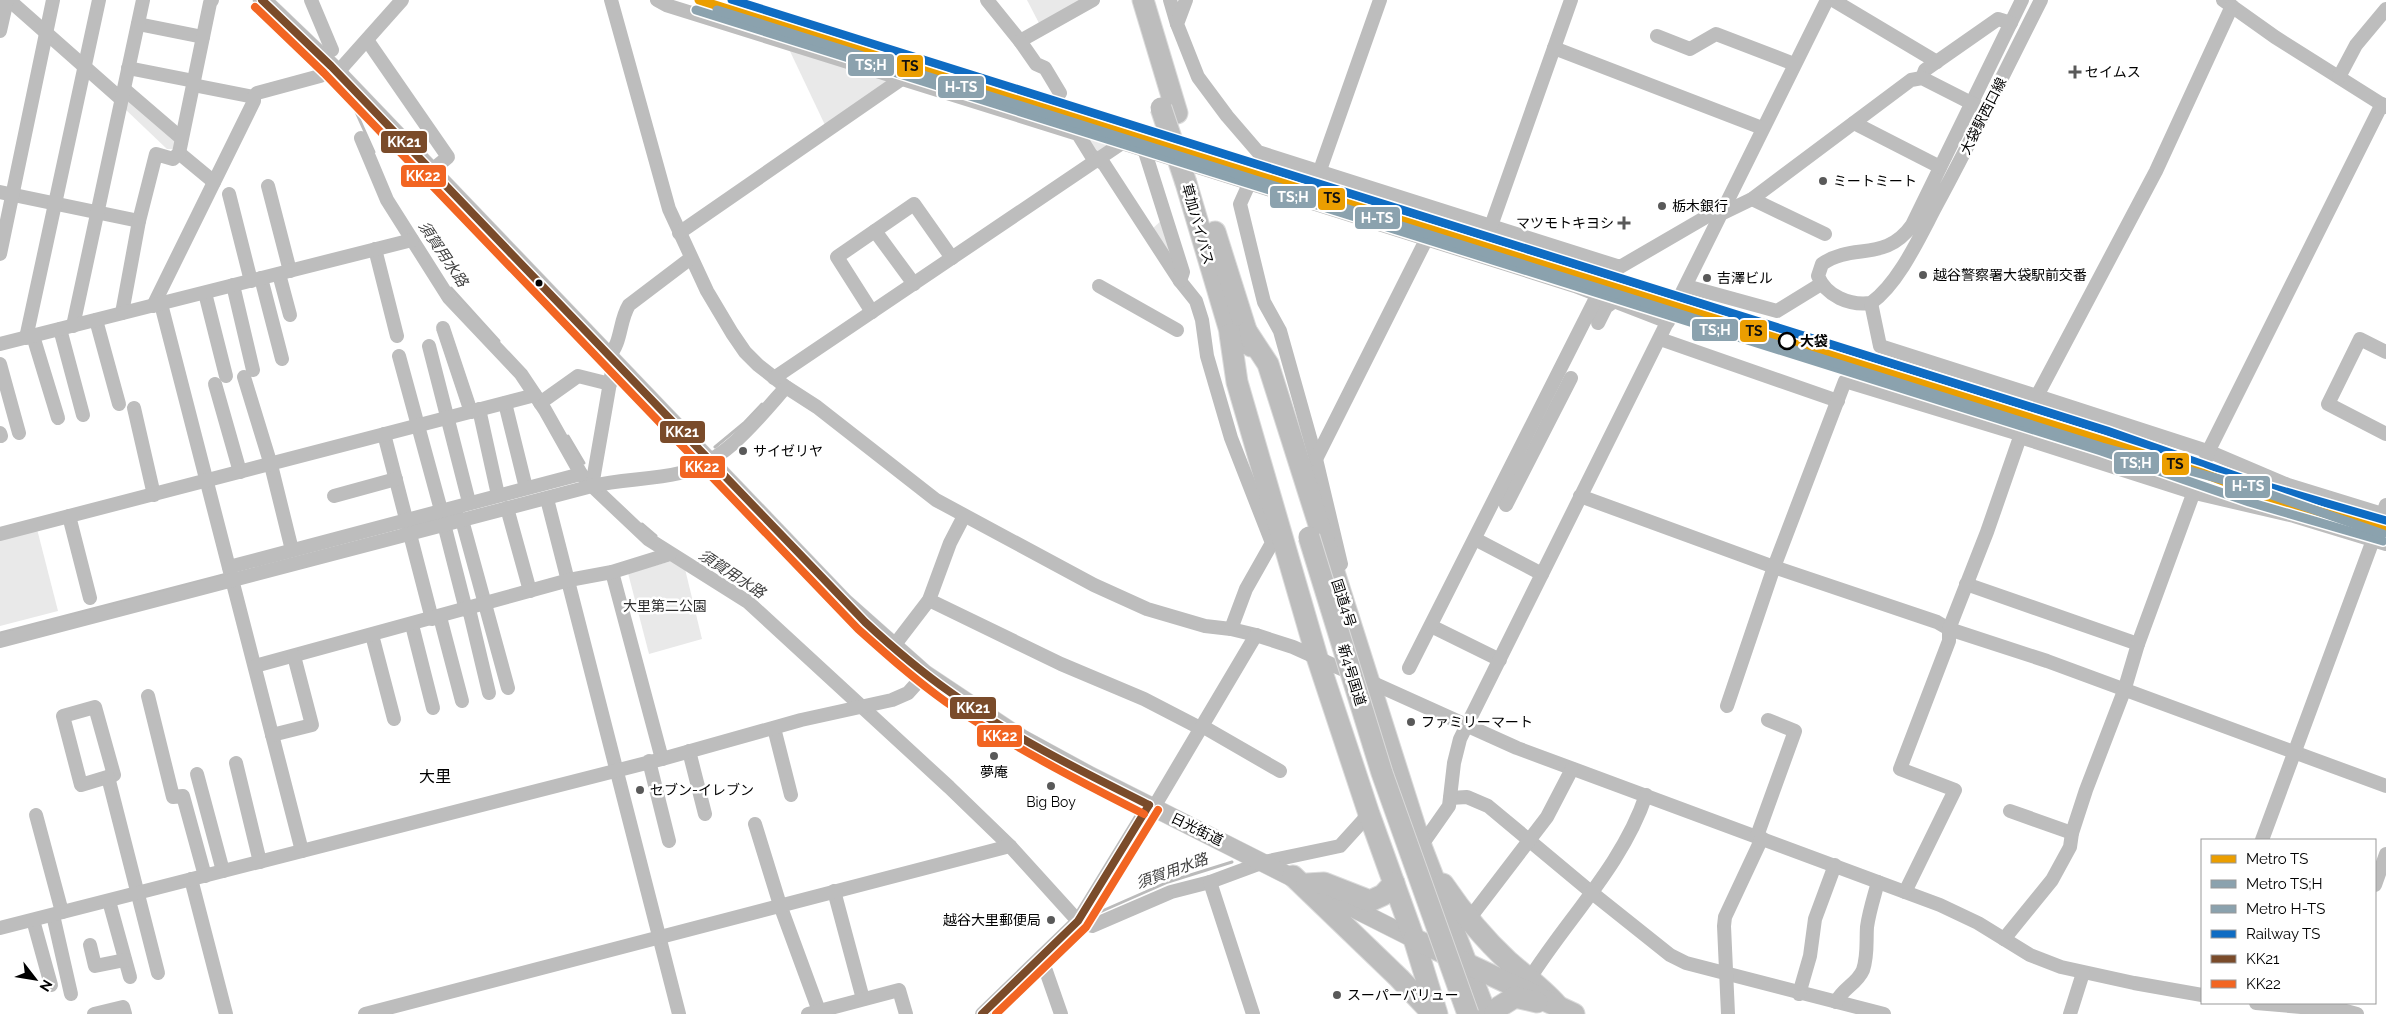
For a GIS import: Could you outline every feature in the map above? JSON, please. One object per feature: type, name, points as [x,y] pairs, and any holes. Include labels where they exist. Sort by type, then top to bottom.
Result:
[{"type":"highway","name":"草加バイパス","points":[[1128,0],[1169,110],[1238,333]]},
{"type":"highway","name":"草加バイパス","points":[[1143,0],[1169,110]]},
{"type":"highway","name":"新4号国道","points":[[1238,333],[1303,539],[1382,773],[1468,1014]]},
{"type":"highway","name":"国道4号","points":[[1238,333],[1268,364],[1423,852],[1486,1014]]},
{"type":"highway","points":[[1238,333],[1237,382],[1318,657],[1369,814],[1414,939],[1435,1014]]},
{"type":"highway","name":"新4号国道","points":[[1303,539],[1356,733],[1454,1014]]},
{"type":"highway","points":[[1423,852],[1469,919],[1496,949],[1566,1010]]},
{"type":"highway","points":[[1300,880],[1324,883],[1370,901],[1383,895],[1394,883]]},
{"type":"highway","points":[[1300,880],[1435,1014]]},
{"type":"highway","name":"日光街道","points":[[1414,939],[1566,1010]]},
{"type":"highway","points":[[1495,1014],[1499,1007],[1515,997],[1566,1010]]},
{"type":"main road","name":"日光街道","points":[[262,0],[333,63],[431,171],[844,602],[925,674],[1021,738],[1414,939]]},
{"type":"street","points":[[0,31],[8,0],[84,68],[123,94],[181,138]]},
{"type":"street","points":[[0,254],[6,193],[53,0]]},
{"type":"street","points":[[58,418],[30,337],[55,203],[99,0]]},
{"type":"street","points":[[83,415],[67,327],[98,211],[143,0]]},
{"type":"street","points":[[311,0],[333,63]]},
{"type":"street","points":[[302,851],[208,481],[157,305],[257,93],[320,76],[333,63],[367,40],[402,0]]},
{"type":"street","points":[[611,0],[669,209],[719,314],[745,352],[774,378],[832,418],[920,489],[964,516],[1115,596],[1169,617],[1205,626],[1231,629],[1256,635],[1318,657],[1467,726],[1572,770],[1646,795],[1905,892],[1978,923],[2044,961],[2083,973],[2201,995]]},
{"type":"street","points":[[657,0],[666,5],[1078,134],[1091,155],[1104,164],[1180,280],[1196,301],[1202,320],[1207,356],[1231,438],[1296,604],[1303,606]]},
{"type":"street","points":[[987,0],[1036,64],[1045,68],[1060,94]]},
{"type":"street","points":[[1020,41],[1093,0]]},
{"type":"street","points":[[1170,0],[1177,24],[1198,77],[1227,116],[1258,152],[1319,173],[1620,267],[1706,217],[1721,214],[1752,199],[1911,80],[1922,78],[1985,110]]},
{"type":"street","points":[[1177,24],[1186,0]]},
{"type":"street","points":[[1319,173],[1380,0]]},
{"type":"street","points":[[1491,226],[1571,0]]},
{"type":"street","points":[[1423,852],[1449,806],[1457,746],[1827,0]]},
{"type":"street","points":[[1833,0],[1937,62]]},
{"type":"street","name":"大袋駅西口線","points":[[1917,228],[1940,167],[2022,0]]},
{"type":"street","name":"大袋駅西口線","points":[[1917,228],[1985,110],[2042,0]]},
{"type":"street","points":[[122,314],[139,221],[156,154],[173,160],[179,153],[209,1]]},
{"type":"street","points":[[2004,939],[2052,880],[2070,846],[2072,833],[2096,763],[2124,691],[2138,644],[2210,448],[2256,354],[2384,106],[2275,37],[2228,3],[2156,171],[2037,396]]},
{"type":"street","points":[[2339,77],[2356,45],[2386,9]]},
{"type":"street","points":[[1922,78],[1925,70],[1998,19],[2011,23]]},
{"type":"street","points":[[138,24],[203,37]]},
{"type":"street","points":[[1657,36],[1690,49],[1716,34],[1794,64]]},
{"type":"street","points":[[367,40],[448,158],[431,171]]},
{"type":"street","points":[[1554,48],[1762,128]]},
{"type":"street","points":[[128,68],[254,97]]},
{"type":"street","points":[[679,233],[903,78]]},
{"type":"street","points":[[1854,123],[1940,167]]},
{"type":"street","points":[[361,138],[387,200],[449,298],[521,374],[538,399],[581,474],[648,539],[748,602],[1010,846],[1078,921],[1092,926],[1171,892],[1210,882],[1264,862],[1340,846],[1369,814]]},
{"type":"street","points":[[774,378],[1122,144],[1598,294],[1613,302],[1668,322]]},
{"type":"street","points":[[1145,152],[1183,272],[1180,280]]},
{"type":"street","points":[[179,153],[214,182]]},
{"type":"street","points":[[1249,184],[1240,204],[1264,302],[1280,331],[1316,459],[1343,573],[1338,587]]},
{"type":"street","points":[[268,186],[285,272],[290,315]]},
{"type":"street","points":[[6,193],[139,221]]},
{"type":"street","points":[[229,194],[282,359]]},
{"type":"street","points":[[1752,199],[1825,234]]},
{"type":"street","points":[[872,312],[837,257],[914,204],[952,258]]},
{"type":"street","points":[[1917,228],[1903,265],[1882,294],[1871,303],[1852,302],[1833,294],[1822,284],[1818,276],[1819,270],[1826,261],[1864,251],[1883,249],[1917,228]]},
{"type":"street","points":[[876,231],[914,284]]},
{"type":"street","points":[[0,344],[412,240]]},
{"type":"street","points":[[1316,459],[1426,240]]},
{"type":"street","points":[[375,249],[397,336]]},
{"type":"street","points":[[1883,249],[1903,265]]},
{"type":"street","points":[[592,486],[614,361],[614,350],[625,312],[629,305],[691,258]]},
{"type":"street","points":[[1686,286],[1777,311],[1822,284]]},
{"type":"street","points":[[233,285],[248,374],[292,550]]},
{"type":"street","points":[[1098,286],[1177,330]]},
{"type":"street","points":[[204,293],[240,472]]},
{"type":"street","points":[[1506,506],[1538,428],[1598,294]]},
{"type":"street","points":[[1598,323],[1606,307],[1613,302]]},
{"type":"street","points":[[1871,303],[1880,346],[2210,452],[2288,485],[2385,511],[2372,540],[2262,839]]},
{"type":"street","points":[[96,320],[119,404]]},
{"type":"street","points":[[443,328],[475,411],[498,495]]},
{"type":"street","points":[[1660,339],[1838,400]]},
{"type":"street","points":[[2386,352],[2360,339],[2328,404],[2386,434]]},
{"type":"street","points":[[429,346],[470,502]]},
{"type":"street","points":[[399,356],[441,510]]},
{"type":"street","points":[[0,364],[19,433]]},
{"type":"street","points":[[0,534],[448,417],[505,403],[538,399],[578,376],[610,384]]},
{"type":"street","points":[[1409,668],[1475,539],[1538,428],[1571,378]]},
{"type":"street","points":[[1728,702],[1774,567],[1845,381],[2016,433],[2020,437],[2195,493],[2294,516],[2386,544]]},
{"type":"street","points":[[0,641],[231,573],[410,533],[592,486],[682,473],[710,460],[750,426],[786,387]]},
{"type":"street","points":[[505,403],[526,488]]},
{"type":"street","points":[[134,408],[154,495]]},
{"type":"street","points":[[384,434],[406,520],[462,700]]},
{"type":"street","points":[[1905,892],[1955,790],[1900,769],[1949,641],[1949,629],[1987,532],[2020,437]]},
{"type":"street","points":[[231,573],[292,550],[581,474]]},
{"type":"street","points":[[334,496],[396,479]]},
{"type":"street","points":[[1580,496],[1774,567],[1937,622],[1949,629],[2047,661],[2124,691],[2386,786]]},
{"type":"street","points":[[547,499],[679,1014]]},
{"type":"street","points":[[507,508],[530,591]]},
{"type":"street","points":[[69,516],[90,598]]},
{"type":"street","points":[[893,647],[929,600],[935,589],[950,543],[964,516]]},
{"type":"street","points":[[462,520],[508,688]]},
{"type":"street","points":[[444,524],[489,693]]},
{"type":"street","points":[[1475,539],[1542,574]]},
{"type":"street","points":[[1231,629],[1246,589],[1272,544]]},
{"type":"street","points":[[255,666],[412,625],[569,580],[612,572],[670,554]]},
{"type":"street","points":[[612,572],[656,760],[669,841]]},
{"type":"street","points":[[1966,584],[2138,644]]},
{"type":"street","points":[[929,600],[1061,664],[1144,698],[1280,770]]},
{"type":"street","points":[[412,625],[433,708]]},
{"type":"street","points":[[1431,626],[1500,660]]},
{"type":"street","points":[[372,635],[394,719]]},
{"type":"street","points":[[982,1014],[1078,921],[1152,806],[1256,635]]},
{"type":"street","points":[[272,735],[312,725],[294,656]]},
{"type":"street","points":[[0,928],[774,728],[892,700],[908,693],[925,674]]},
{"type":"street","points":[[148,696],[173,797],[183,796],[205,876]]},
{"type":"street","points":[[95,707],[114,775],[108,776],[81,785],[63,716],[95,707]]},
{"type":"street","points":[[1728,1014],[1725,918],[1760,837],[1795,731],[1768,720]]},
{"type":"street","points":[[774,728],[791,795]]},
{"type":"street","points":[[689,751],[705,814]]},
{"type":"street","points":[[236,763],[260,862]]},
{"type":"street","points":[[1469,919],[1548,817],[1572,770]]},
{"type":"street","points":[[197,774],[223,871]]},
{"type":"street","points":[[108,776],[158,974]]},
{"type":"street","points":[[1530,978],[1624,844],[1641,812],[1646,795]]},
{"type":"street","points":[[1450,798],[1462,796],[1479,801],[1494,810],[1591,892],[1670,955],[1694,967],[1884,1014]]},
{"type":"street","points":[[2010,810],[2072,833]]},
{"type":"street","points":[[36,815],[58,914],[71,994]]},
{"type":"street","points":[[755,824],[813,1013],[836,1010],[899,990],[906,1014]]},
{"type":"street","points":[[364,1014],[390,1011],[659,936],[1010,846]]},
{"type":"street","points":[[2376,883],[2386,854]]},
{"type":"street","points":[[1799,994],[1810,956],[1815,919],[1835,865]]},
{"type":"street","points":[[191,879],[226,1014]]},
{"type":"street","points":[[1210,882],[1253,1014]]},
{"type":"street","points":[[1836,1002],[1841,993],[1858,979],[1863,969],[1867,955],[1870,908],[1878,882]]},
{"type":"street","points":[[834,891],[863,1000]]},
{"type":"street","points":[[109,900],[130,977]]},
{"type":"street","points":[[34,920],[51,985]]},
{"type":"street","points":[[90,945],[96,966],[125,960]]},
{"type":"street","points":[[1038,961],[1046,971],[1061,1014]]},
{"type":"street","points":[[2070,1014],[2083,973]]},
{"type":"street","points":[[2258,1004],[2270,1009],[2350,1009]]},
{"type":"street","points":[[94,1014],[123,1007],[125,1014]]},
{"type":"green space","points":[[1027,0],[1083,0],[1040,25]]},
{"type":"green space","points":[[788,47],[893,79],[825,125]]},
{"type":"green space","points":[[130,98],[176,141],[173,149],[167,149],[125,109]]},
{"type":"green space","points":[[1081,132],[1119,143],[1100,156]]},
{"type":"green space","points":[[1164,218],[1182,272],[1150,231]]},
{"type":"green space","points":[[37,529],[58,611],[0,626],[0,539]]},
{"type":"green space","name":"大里第二公園","points":[[672,561],[685,569],[702,639],[649,654],[628,573]]},
{"type":"waterway","name":"須賀用水路","points":[[352,103],[374,152]]},
{"type":"waterway","name":"須賀用水路","points":[[451,288],[499,341]]},
{"type":"waterway","points":[[715,447],[744,423],[762,404]]},
{"type":"waterway","name":"須賀用水路","points":[[568,436],[584,463]]},
{"type":"waterway","points":[[412,526],[462,513]]},
{"type":"waterway","name":"須賀用水路","points":[[642,524],[656,536]]},
{"type":"waterway","points":[[0,633],[227,574]]},
{"type":"waterway","name":"須賀用水路","points":[[1093,915],[1168,882],[1232,862]]},
{"type":"metro line","name":"TS","points":[[699,0],[2104,441],[2202,473],[2252,492],[2386,531]]},
{"type":"metro line","name":"TS;H","points":[[696,10],[2101,451],[2249,502],[2383,541]]},
{"type":"metro line","name":"H-TS","points":[[717,10],[2102,447],[2249,487],[2383,534]]},
{"type":"rail line","name":"TS","points":[[732,0],[2107,431],[2255,483],[2386,521]]},
{"type":"transit line","name":"KK21","points":[[262,0],[331,66],[865,622],[928,676],[998,724],[1072,766],[1149,805]]},
{"type":"transit line","name":"KK22","points":[[255,7],[324,73],[858,629],[923,685],[970,718],[1044,761],[1144,814]]},
{"type":"transit line","name":"KK21","points":[[982,1014],[1078,921],[1149,805]]},
{"type":"transit line","name":"KK22","points":[[996,1014],[1086,927],[1158,810]]},
{"type":"place","name":"セイムス","points":[[2075,72]]},
{"type":"place","name":"ミートミート","points":[[1823,181]]},
{"type":"place","name":"栃木銀行","points":[[1662,206]]},
{"type":"place","name":"マツモトキヨシ","points":[[1624,223]]},
{"type":"place","name":"越谷警察署大袋駅前交番","points":[[1923,275]]},
{"type":"place","name":"吉澤ビル","points":[[1707,278]]},
{"type":"place","name":"大袋","points":[[1787,341]]},
{"type":"place","name":"サイゼリヤ","points":[[743,451]]},
{"type":"place","name":"ファミリーマート","points":[[1411,722]]},
{"type":"place","name":"夢庵","points":[[994,756]]},
{"type":"place","name":"Big Boy","points":[[1051,786]]},
{"type":"place","name":"セブン-イレブン","points":[[640,790]]},
{"type":"place","name":"越谷大里郵便局","points":[[1051,920]]},
{"type":"place","name":"スーパーバリュー","points":[[1337,995]]},
{"type":"district","name":"大里","points":[[435,776]]}]
